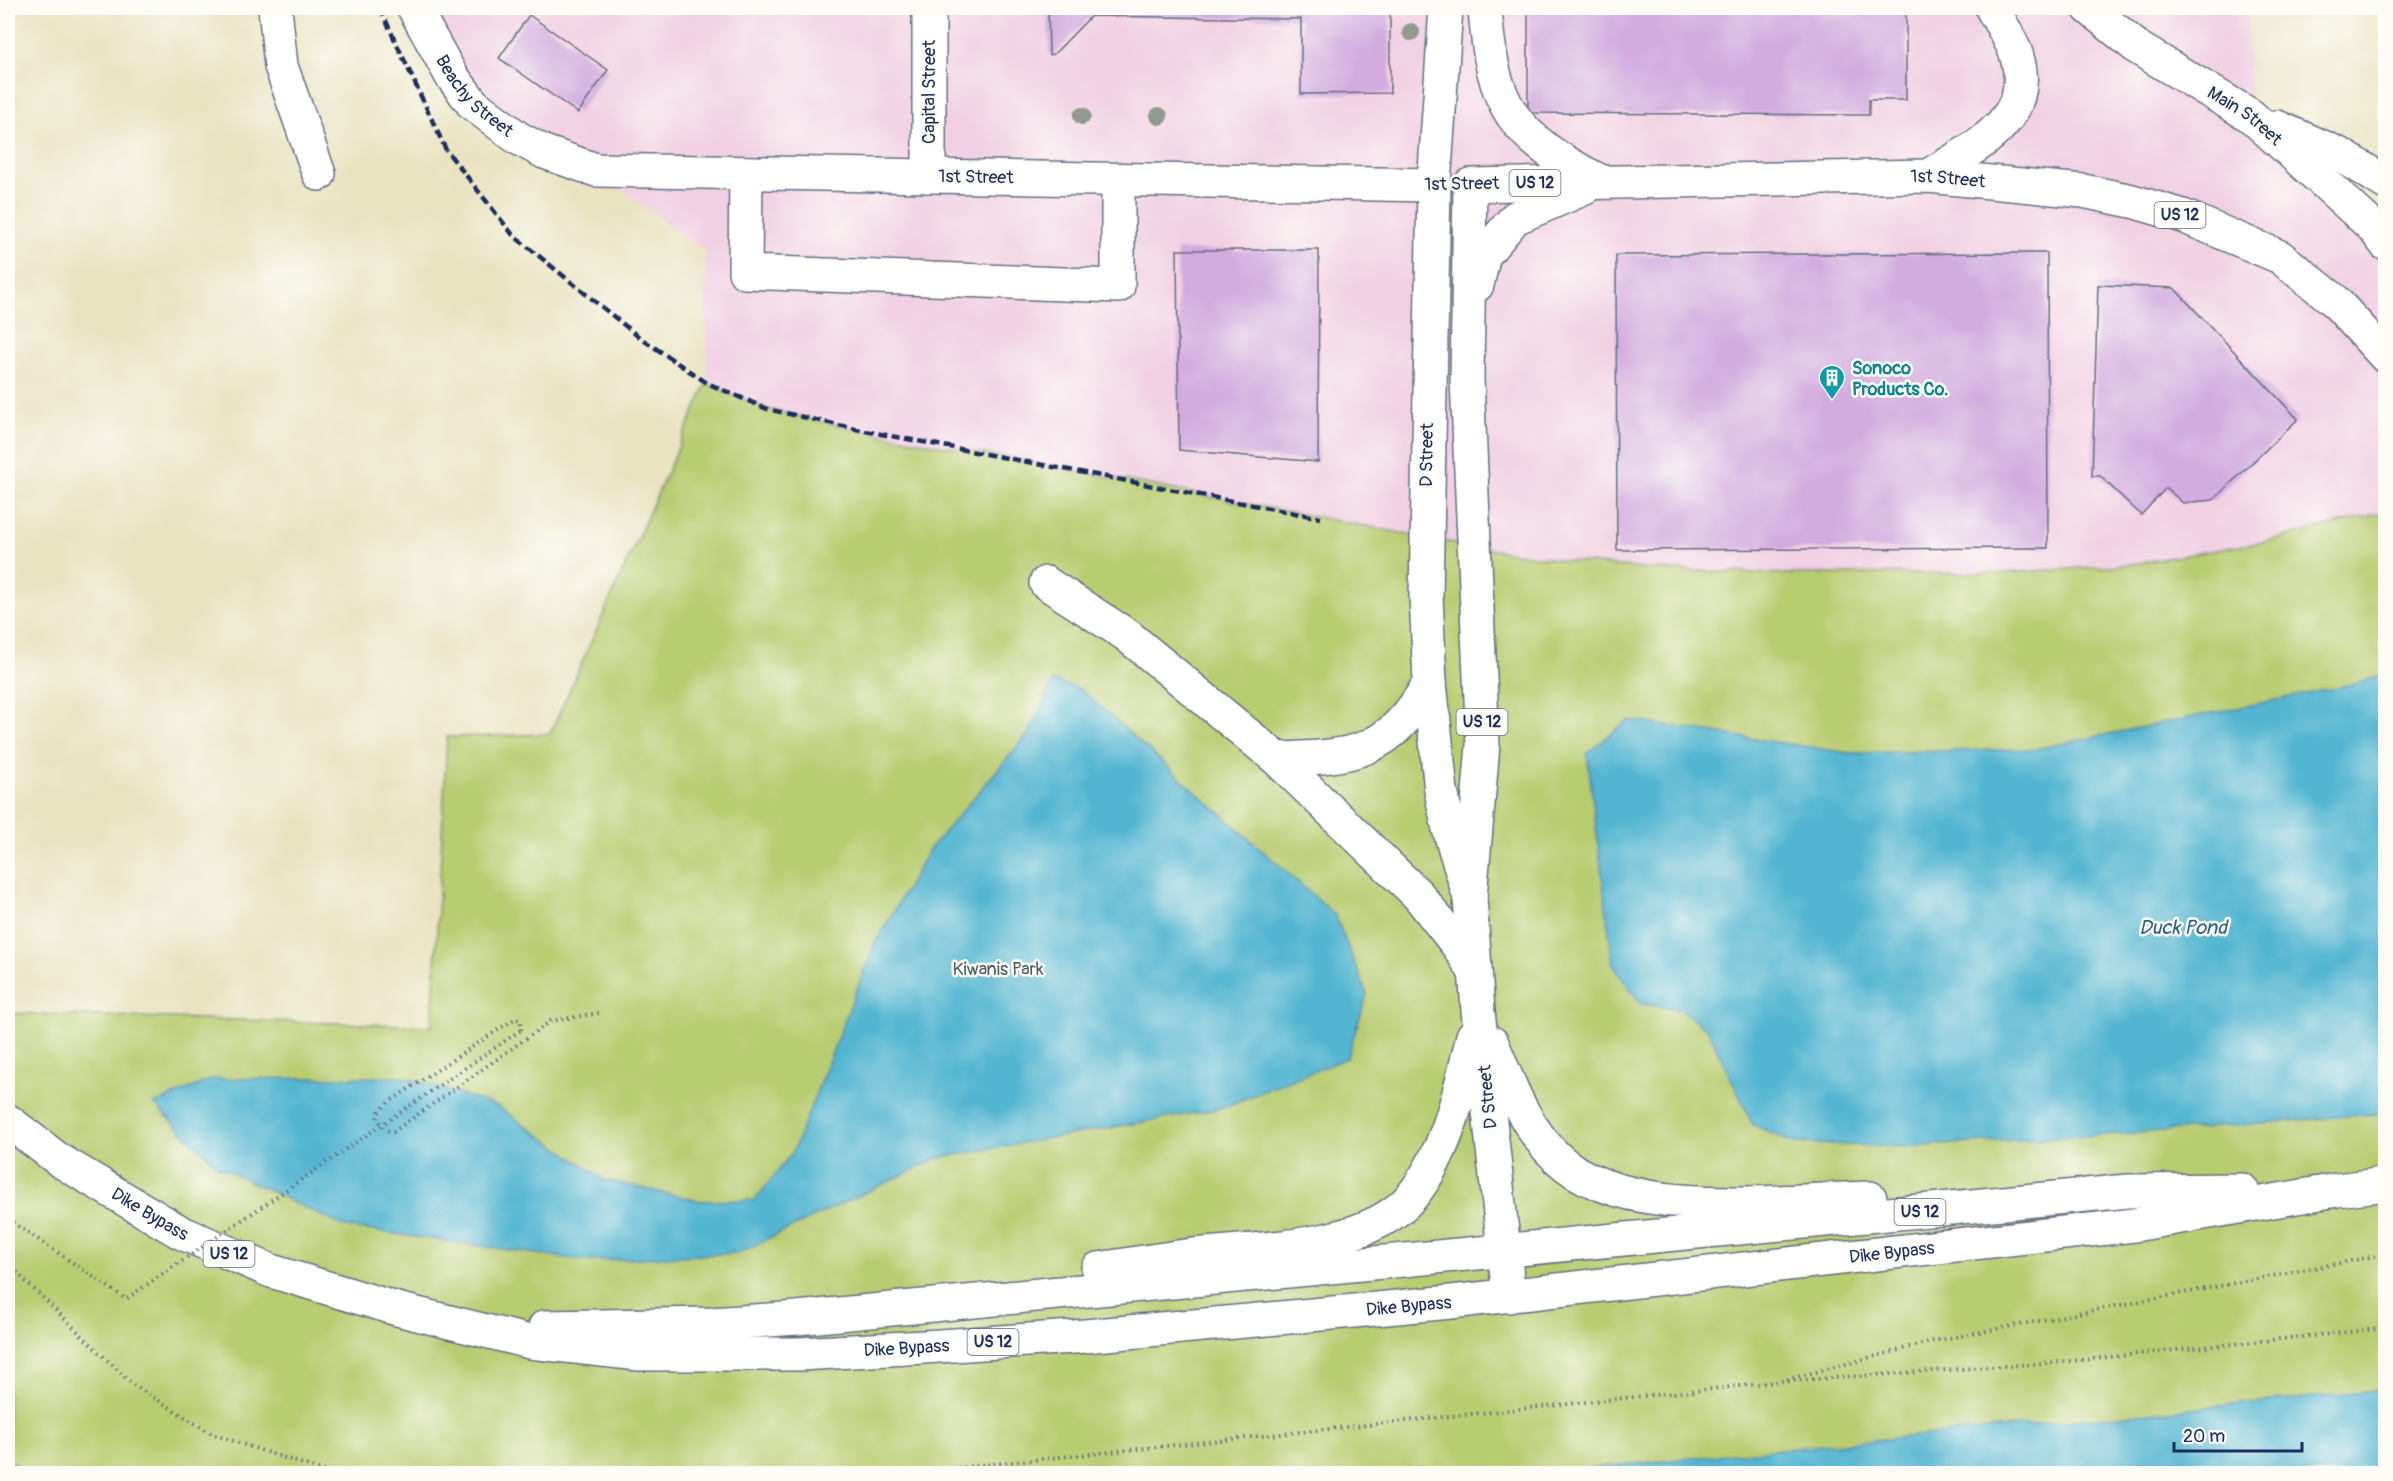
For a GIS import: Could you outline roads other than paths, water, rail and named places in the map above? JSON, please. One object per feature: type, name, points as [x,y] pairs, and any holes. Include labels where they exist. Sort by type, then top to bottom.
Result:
[{"type":"main road","points":[[275,8],[281,66],[319,174]]},
{"type":"main road","name":"Beachy Street","points":[[414,8],[451,75],[473,104],[518,138],[560,158]]},
{"type":"main road","name":"Capital Street","points":[[929,8],[929,176]]},
{"type":"main road","name":"D Street","points":[[1446,8],[1434,185],[1425,537],[1430,682],[1441,791],[1449,829],[1470,898]]},
{"type":"main road","points":[[1485,8],[1490,58],[1500,96],[1511,117],[1530,137],[1564,163],[1600,181]]},
{"type":"main road","points":[[1928,176],[1995,134],[2014,107],[2020,83],[2017,57],[1992,8]]},
{"type":"main road","name":"Main Street","points":[[2089,8],[2138,48],[2251,116],[2373,227],[2385,244]]},
{"type":"main road","points":[[2251,116],[2341,155],[2385,183]]},
{"type":"main road","name":"1st Street","points":[[560,158],[596,170],[1434,185],[1928,176],[2083,191],[2132,201],[2183,216],[2254,244],[2280,257],[2306,275],[2360,326],[2385,357]]},
{"type":"main road","points":[[746,173],[745,272],[1118,286],[1118,180]]},
{"type":"main road","points":[[1467,331],[1484,255],[1515,218],[1600,181]]},
{"type":"main road","name":"D Street","points":[[1470,185],[1467,331],[1483,745],[1470,898],[1478,1011],[1509,1296]]},
{"type":"main road","points":[[1046,583],[1128,636],[1277,759],[1418,896],[1475,972]]},
{"type":"main road","points":[[1277,759],[1326,756],[1377,744],[1400,726],[1413,712],[1430,682]]},
{"type":"main road","points":[[1478,1011],[1520,1106],[1533,1129],[1567,1166],[1591,1180],[1623,1192],[1689,1202],[2128,1191]]},
{"type":"main road","points":[[797,1318],[1174,1257],[1325,1239],[1361,1230],[1386,1217],[1410,1198],[1426,1176],[1443,1144],[1462,1083],[1478,1011]]},
{"type":"main road","name":"Dike Bypass","points":[[8,1121],[58,1160],[180,1232],[228,1254],[303,1282],[397,1309],[560,1347],[639,1354],[799,1354],[1074,1337],[1509,1296],[2134,1225],[2337,1190],[2385,1184]]},
{"type":"main road","name":"Dike Bypass","points":[[478,1327],[711,1324],[797,1318],[2128,1191],[2337,1190]]},
{"type":"water","name":"Duck Pond","points":[[2385,675],[2385,1113],[2164,1131],[1905,1147],[1793,1143],[1753,1125],[1708,1030],[1680,1009],[1641,1004],[1613,965],[1587,753],[1629,720],[1849,753],[2035,749],[2339,687]]},
{"type":"water","points":[[1053,681],[1080,689],[1335,915],[1367,994],[1347,1058],[1218,1109],[938,1158],[738,1253],[588,1261],[345,1227],[218,1166],[154,1104],[212,1079],[405,1077],[497,1106],[605,1180],[701,1201],[755,1200],[793,1152],[875,943],[929,850],[1029,733]]},
{"type":"water","points":[[2385,1390],[2385,1473],[1540,1473]]},
{"type":"water","points":[[11,1462],[31,1473],[8,1473],[8,1463]]},
{"type":"railway","points":[[380,8],[446,150],[513,235],[639,337],[707,383],[767,409],[865,431],[1321,518]]},
{"type":"place","name":"Sonoco Products Co.","points":[[1832,401]]},
{"type":"park label","name":"Kiwanis Park","points":[[998,969]]}]
